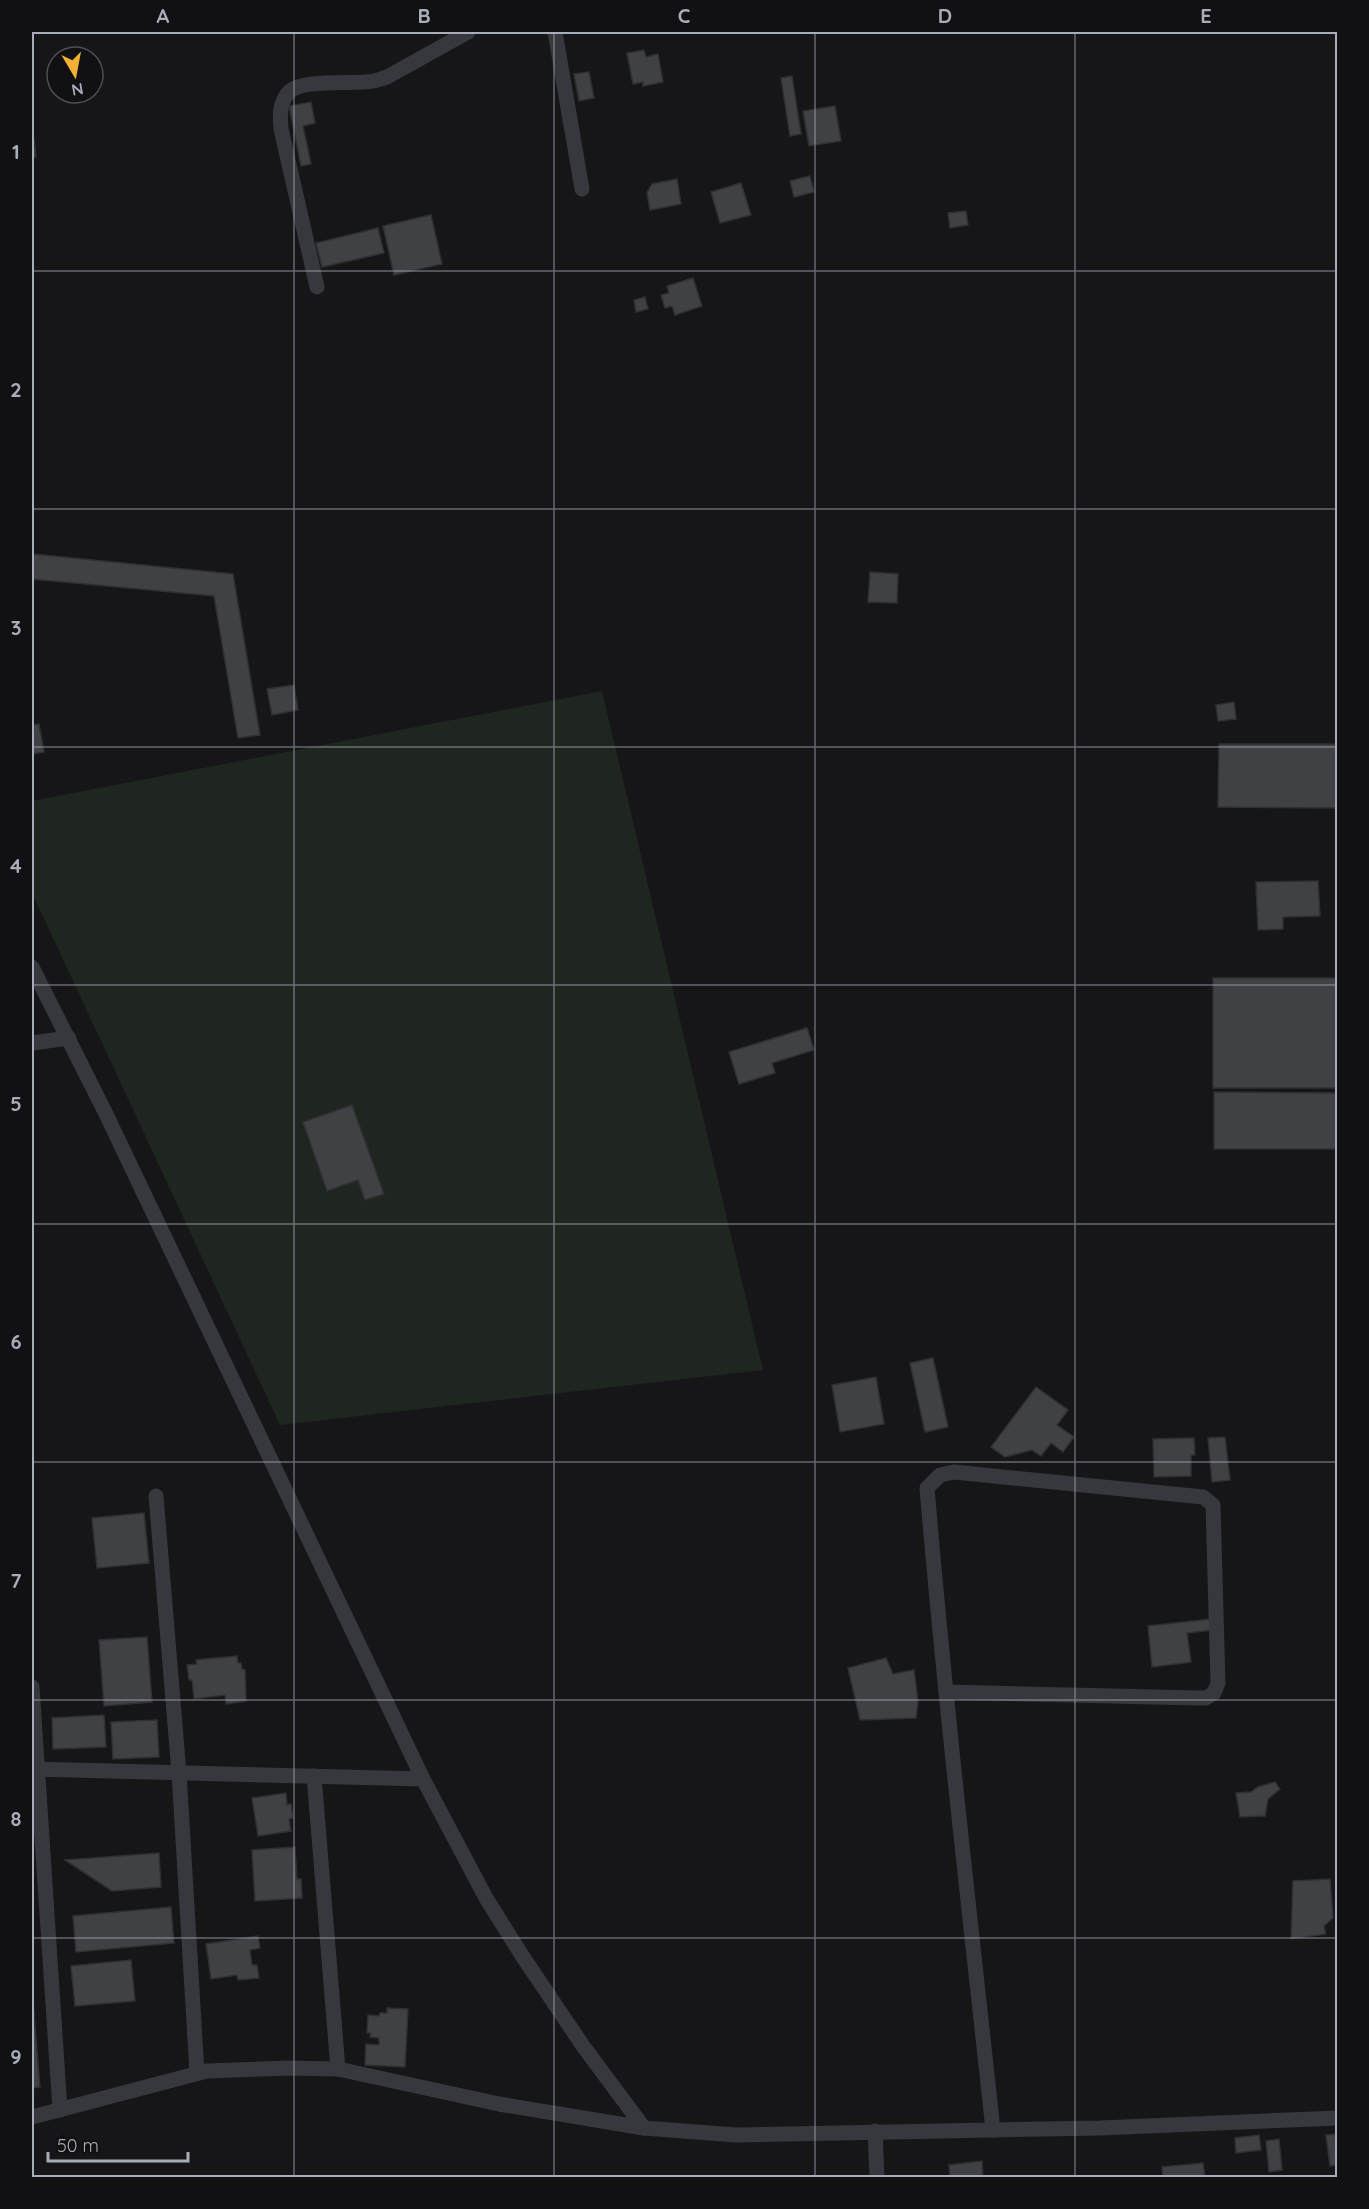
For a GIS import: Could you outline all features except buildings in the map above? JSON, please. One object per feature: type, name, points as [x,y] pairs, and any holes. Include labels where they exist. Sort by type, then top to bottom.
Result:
[{"type":"street","points":[[316,287],[281,129],[280,113],[285,97],[296,87],[374,81],[387,77],[468,32]]},
{"type":"street","points":[[555,32],[582,189]]},
{"type":"street","points":[[32,968],[69,1038],[423,1779],[486,1898],[521,1954],[583,2046],[644,2128]]},
{"type":"street","points":[[32,1043],[69,1038]]},
{"type":"street","points":[[946,1692],[1197,1698],[1206,1698],[1214,1693],[1218,1683],[1213,1505],[1203,1497],[954,1472],[940,1475],[927,1488],[946,1692],[993,2130]]},
{"type":"street","points":[[156,1496],[179,1773],[197,2073]]},
{"type":"street","points":[[32,1687],[34,1769],[60,2110]]},
{"type":"street","points":[[34,1769],[423,1779]]},
{"type":"street","points":[[314,1776],[338,2069]]},
{"type":"street","points":[[32,2117],[207,2071],[288,2068],[338,2069],[499,2104],[644,2128],[736,2135],[1100,2128],[1338,2118]]},
{"type":"street","points":[[874,2131],[877,2178]]},
{"type":"shaded area","points":[[602,691],[763,1370],[280,1425],[32,893],[32,801]]}]
